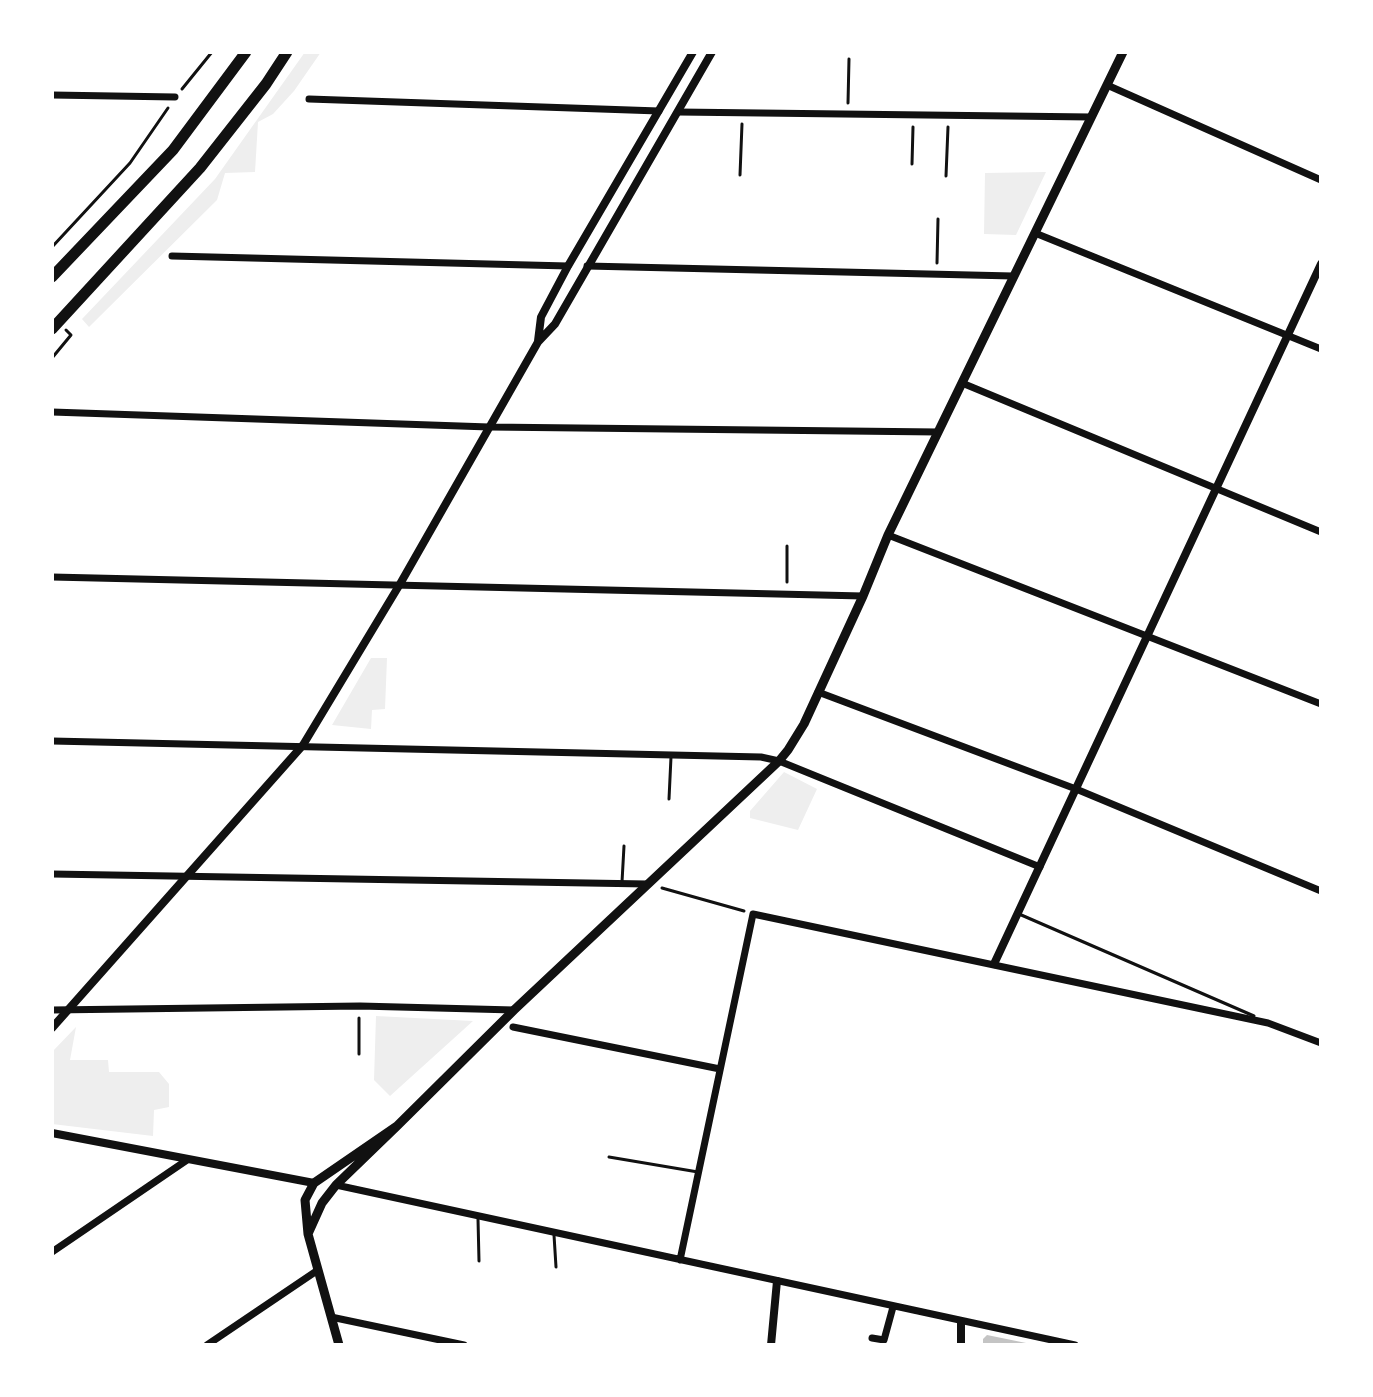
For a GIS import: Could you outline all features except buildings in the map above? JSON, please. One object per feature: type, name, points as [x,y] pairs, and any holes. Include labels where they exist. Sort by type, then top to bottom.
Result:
[{"type":"highway","points":[[52,277],[173,150],[246,52]]},
{"type":"highway","points":[[52,329],[200,168],[287,52]]},
{"type":"main road","points":[[308,1234],[322,1203],[336,1185],[514,1010],[779,761],[800,731],[888,535],[1123,52]]},
{"type":"main road","points":[[339,1345],[308,1234],[305,1200],[314,1183],[397,1126]]},
{"type":"street","points":[[538,342],[541,317],[568,266],[693,52]]},
{"type":"street","points":[[52,1028],[303,745],[400,584],[538,342],[555,324],[712,52]]},
{"type":"street","points":[[1107,85],[1321,180]]},
{"type":"street","points":[[52,95],[175,97]]},
{"type":"street","points":[[309,99],[678,112],[1091,117]]},
{"type":"street","points":[[1035,233],[1321,349]]},
{"type":"street","points":[[172,256],[1013,276]]},
{"type":"street","points":[[994,964],[1321,264]]},
{"type":"street","points":[[962,383],[1321,532]]},
{"type":"street","points":[[52,412],[489,427],[938,432]]},
{"type":"street","points":[[888,535],[1321,704]]},
{"type":"street","points":[[52,577],[863,596]]},
{"type":"street","points":[[818,692],[1076,789],[1321,891]]},
{"type":"street","points":[[52,741],[761,757],[779,761],[1040,867]]},
{"type":"street","points":[[52,874],[647,884]]},
{"type":"street","points":[[680,1260],[753,914],[1268,1023],[1321,1043]]},
{"type":"street","points":[[52,1010],[360,1006],[514,1010]]},
{"type":"street","points":[[513,1027],[720,1069]]},
{"type":"street","points":[[52,1133],[314,1183]]},
{"type":"street","points":[[52,1252],[187,1160]]},
{"type":"street","points":[[336,1185],[1075,1345]]},
{"type":"street","points":[[207,1345],[318,1270]]},
{"type":"street","points":[[771,1345],[777,1281]]},
{"type":"street","points":[[872,1338],[884,1340],[893,1307]]},
{"type":"street","points":[[331,1317],[464,1345]]},
{"type":"street","points":[[961,1322],[961,1345]]},
{"type":"lane","points":[[669,799],[672,753]]},
{"type":"lane","points":[[622,884],[624,846]]},
{"type":"lane","points":[[1018,914],[1268,1023]]},
{"type":"lane","points":[[609,1157],[698,1172]]},
{"type":"lane","points":[[478,1215],[479,1261]]},
{"type":"lane","points":[[554,1232],[556,1267]]},
{"type":"path","points":[[52,247],[130,163],[175,97],[212,52]]},
{"type":"path","points":[[847,114],[849,59]]},
{"type":"path","points":[[740,175],[742,113]]},
{"type":"path","points":[[912,164],[914,115]]},
{"type":"path","points":[[946,176],[948,115]]},
{"type":"path","points":[[937,275],[938,219]]},
{"type":"path","points":[[52,358],[71,335]]},
{"type":"path","points":[[786,594],[787,546]]},
{"type":"path","points":[[647,884],[753,914]]},
{"type":"path","points":[[359,1054],[360,1006]]},
{"type":"shaded area","points":[[305,52],[321,52],[294,91],[273,114],[258,122],[255,172],[225,173],[217,200],[89,327],[82,319],[215,179]]},
{"type":"shaded area","points":[[1046,172],[1016,235],[984,234],[985,173]]},
{"type":"shaded area","points":[[371,658],[387,658],[385,709],[372,710],[371,729],[332,725]]},
{"type":"shaded area","points":[[784,772],[817,789],[798,830],[750,818],[750,811]]},
{"type":"shaded area","points":[[376,1016],[473,1021],[390,1096],[374,1080]]},
{"type":"shaded area","points":[[76,1027],[70,1060],[108,1060],[109,1072],[159,1072],[169,1084],[169,1107],[154,1110],[153,1136],[52,1124],[52,1052]]}]
